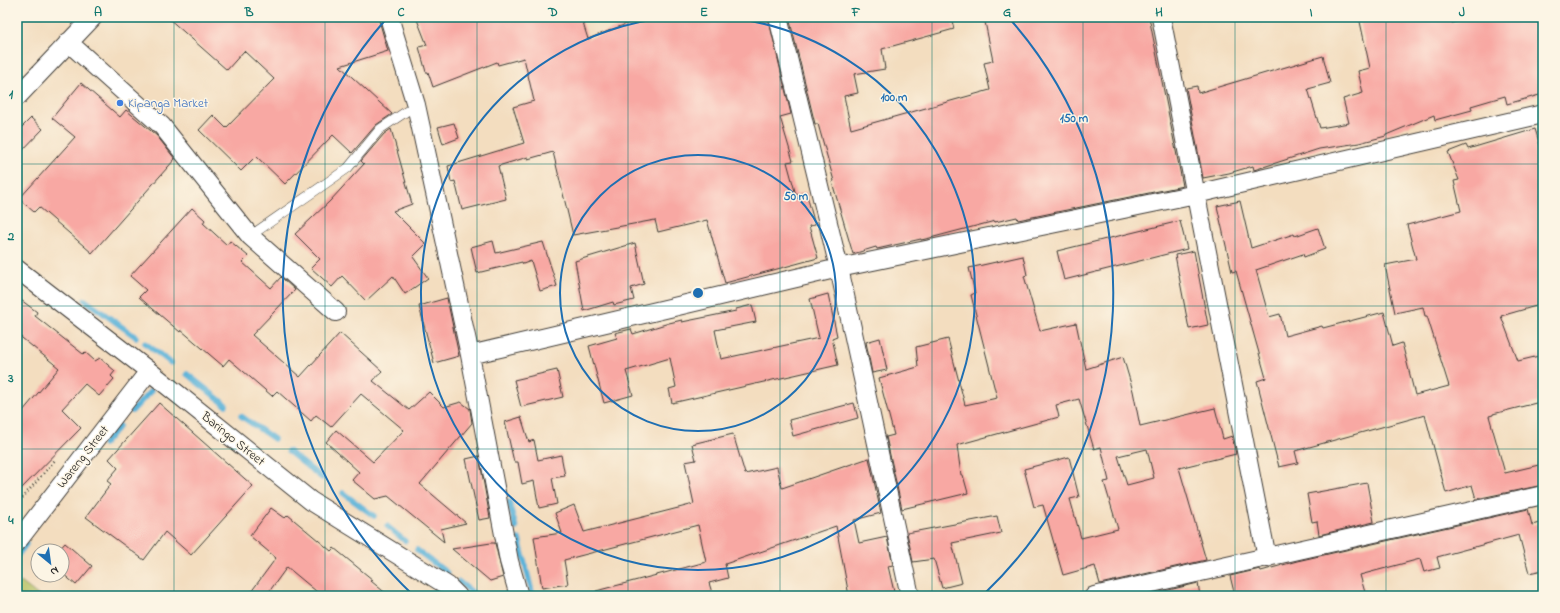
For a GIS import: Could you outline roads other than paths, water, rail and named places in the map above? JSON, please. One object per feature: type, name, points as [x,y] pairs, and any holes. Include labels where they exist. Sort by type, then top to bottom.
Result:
[{"type":"street","points":[[17,97],[93,17]]},
{"type":"street","points":[[389,17],[416,105],[470,355],[509,561],[519,596]]},
{"type":"street","points":[[778,17],[839,268],[910,596]]},
{"type":"street","points":[[1162,17],[1267,558]]},
{"type":"street","points":[[68,42],[162,126],[250,236],[336,312]]},
{"type":"street","points":[[470,355],[839,268],[1196,194],[1543,114]]},
{"type":"street","name":"Baringo Street","points":[[17,269],[149,371],[310,501],[448,586],[458,596]]},
{"type":"street","name":"Wareng Street","points":[[17,542],[149,371]]},
{"type":"street","points":[[1094,596],[1119,593],[1543,495]]},
{"type":"lane","points":[[250,236],[348,168],[380,129],[416,105]]},
{"type":"waterway","points":[[85,300],[136,337]]},
{"type":"waterway","points":[[145,343],[171,363]]},
{"type":"waterway","points":[[187,374],[226,405]]},
{"type":"waterway","points":[[132,411],[151,391]]},
{"type":"waterway","points":[[241,416],[274,439]]},
{"type":"waterway","points":[[104,444],[119,426]]},
{"type":"waterway","points":[[288,451],[322,478]]},
{"type":"waterway","points":[[343,493],[374,516]]},
{"type":"waterway","points":[[509,502],[516,528]]},
{"type":"waterway","points":[[387,526],[405,541]]},
{"type":"waterway","points":[[519,539],[533,596]]},
{"type":"waterway","points":[[17,556],[26,544]]},
{"type":"waterway","points":[[417,550],[447,573]]},
{"type":"waterway","points":[[459,582],[477,596]]},
{"type":"place","name":"Kipanga Market","points":[[120,103]]}]
